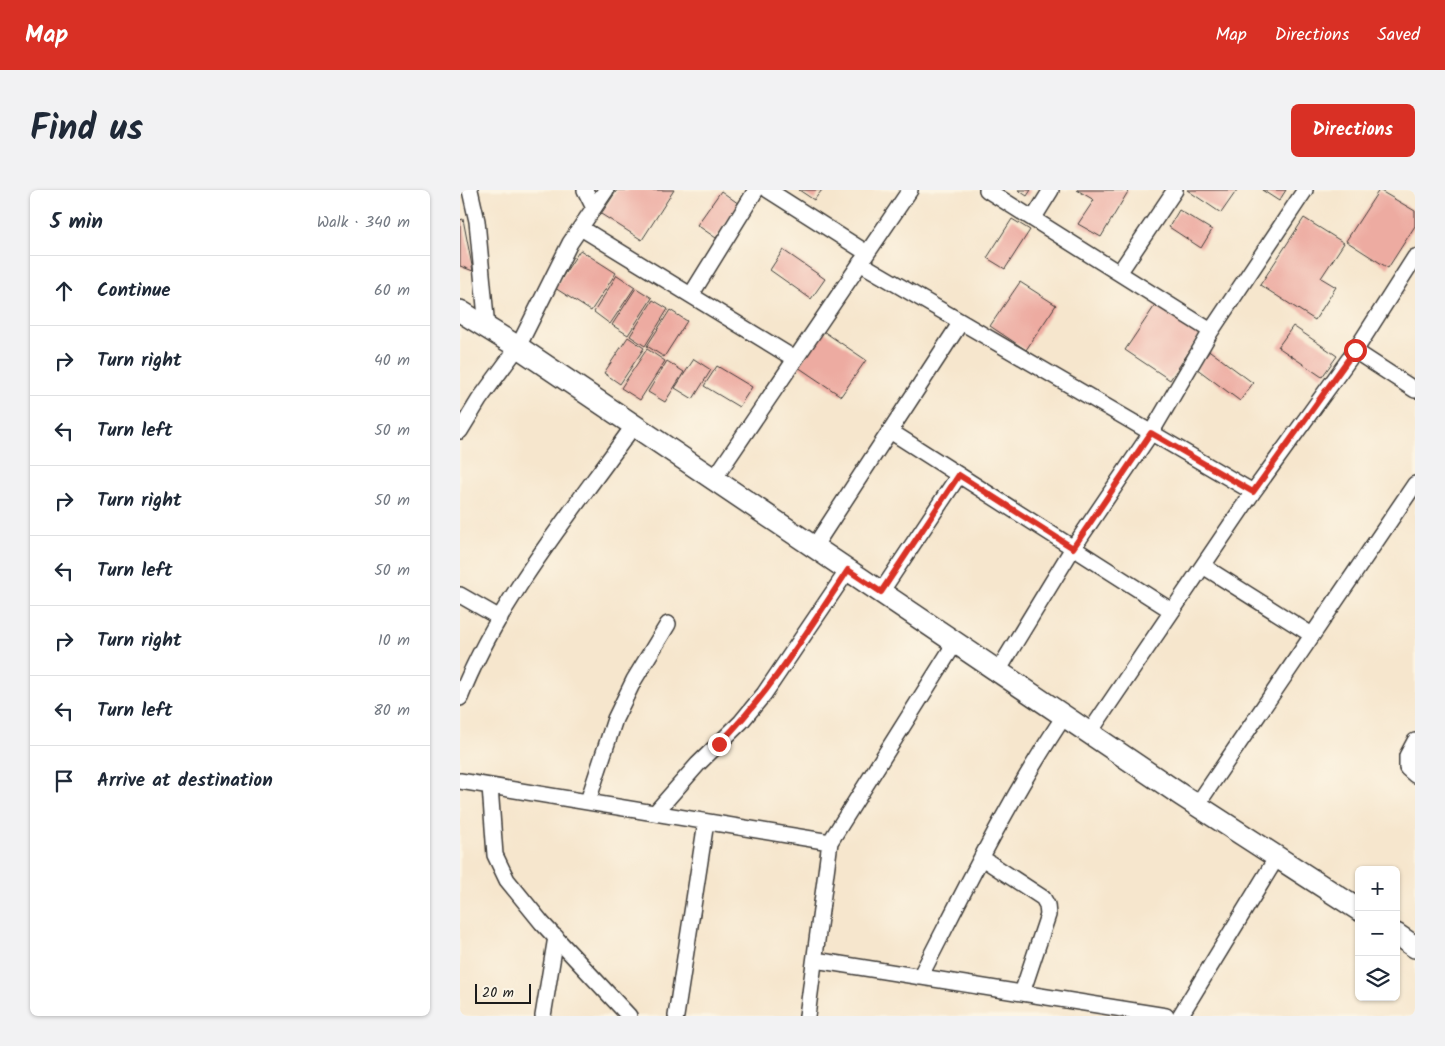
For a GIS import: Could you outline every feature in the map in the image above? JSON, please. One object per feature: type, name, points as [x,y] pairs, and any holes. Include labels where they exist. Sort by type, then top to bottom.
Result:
[{"type":"street","points":[[470,190],[477,221],[487,328]]},
{"type":"street","points":[[584,190],[594,208]]},
{"type":"street","points":[[460,431],[479,400],[518,347],[570,243],[606,190]]},
{"type":"street","points":[[691,296],[756,190]]},
{"type":"street","points":[[768,190],[864,258],[961,322],[1253,492]]},
{"type":"street","points":[[714,479],[910,190]]},
{"type":"street","points":[[987,190],[1211,331]]},
{"type":"street","points":[[1033,219],[1052,190]]},
{"type":"street","points":[[1119,273],[1175,190]]},
{"type":"street","points":[[998,671],[1073,548],[1151,433],[1211,331],[1306,190]]},
{"type":"street","points":[[580,228],[795,360]]},
{"type":"street","points":[[1090,732],[1253,492],[1355,350],[1413,264]]},
{"type":"street","points":[[460,311],[518,347],[1196,805],[1355,907]]},
{"type":"street","points":[[814,548],[961,322]]},
{"type":"street","points":[[1355,350],[1415,390]]},
{"type":"street","points":[[462,689],[474,663],[515,592],[634,425]]},
{"type":"street","points":[[890,431],[1172,612]]},
{"type":"street","points":[[881,592],[959,475]]},
{"type":"street","points":[[1196,805],[1415,484]]},
{"type":"street","points":[[1203,566],[1312,635]]},
{"type":"street","points":[[655,813],[698,764],[741,722],[764,694],[848,570]]},
{"type":"street","points":[[460,595],[500,618]]},
{"type":"street","points":[[588,801],[615,719],[634,680],[668,624]]},
{"type":"street","points":[[807,1016],[830,842],[955,643]]},
{"type":"street","points":[[920,977],[1036,759],[1065,715]]},
{"type":"street","points":[[1415,741],[1407,756],[1407,768],[1415,775]]},
{"type":"street","points":[[460,781],[830,842]]},
{"type":"street","points":[[490,786],[495,855],[507,880],[542,923],[629,1016]]},
{"type":"street","points":[[676,1016],[706,822]]},
{"type":"street","points":[[1180,1016],[1277,857]]},
{"type":"street","points":[[982,858],[1042,898],[1047,905],[1048,915],[1022,993]]},
{"type":"street","points":[[543,1016],[556,937]]},
{"type":"street","points":[[1400,937],[1415,947]]},
{"type":"street","points":[[815,960],[1166,1016]]},
{"type":"building","points":[[617,190],[674,190],[642,240],[601,214]]},
{"type":"building","points":[[799,190],[822,190],[814,200]]},
{"type":"building","points":[[1018,190],[1031,190],[1027,196]]},
{"type":"building","points":[[1077,190],[1129,190],[1101,237],[1078,224],[1094,200]]},
{"type":"building","points":[[1187,190],[1237,190],[1221,213]]},
{"type":"building","points":[[1262,190],[1286,190],[1279,201]]},
{"type":"building","points":[[1379,190],[1415,211],[1415,226],[1388,268],[1346,241]]},
{"type":"building","points":[[721,191],[739,204],[716,238],[697,225]]},
{"type":"building","points":[[1179,210],[1212,230],[1201,248],[1169,227]]},
{"type":"building","points":[[1304,218],[1344,243],[1321,278],[1336,287],[1315,320],[1260,285]]},
{"type":"building","points":[[463,219],[473,271],[460,266],[460,220]]},
{"type":"building","points":[[1012,219],[1030,230],[1005,269],[987,258]]},
{"type":"building","points":[[580,250],[616,273],[591,311],[555,288]]},
{"type":"building","points":[[783,250],[825,279],[811,299],[770,270]]},
{"type":"building","points":[[617,275],[635,287],[610,324],[594,312]]},
{"type":"building","points":[[1020,282],[1056,305],[1026,350],[990,326]]},
{"type":"building","points":[[636,288],[652,298],[628,335],[612,325]]},
{"type":"building","points":[[653,300],[668,309],[645,346],[630,336]]},
{"type":"building","points":[[1156,304],[1201,334],[1170,380],[1125,350]]},
{"type":"building","points":[[670,310],[687,321],[664,357],[647,346]]},
{"type":"building","points":[[1293,326],[1337,356],[1322,377],[1278,347]]},
{"type":"building","points":[[823,331],[866,360],[841,396],[798,367]]},
{"type":"building","points":[[628,337],[644,348],[620,384],[604,373]]},
{"type":"building","points":[[647,349],[665,361],[640,400],[621,388]]},
{"type":"building","points":[[1210,351],[1253,383],[1240,401],[1196,368]]},
{"type":"building","points":[[694,359],[711,370],[693,399],[675,388]]},
{"type":"building","points":[[667,361],[684,372],[665,402],[648,392]]},
{"type":"building","points":[[717,366],[752,387],[739,407],[704,386]]},
{"type":"route","points":[[719,744],[741,722],[764,694],[848,570],[881,592],[959,475],[1073,548],[1151,433],[1253,492],[1355,350]]}]
